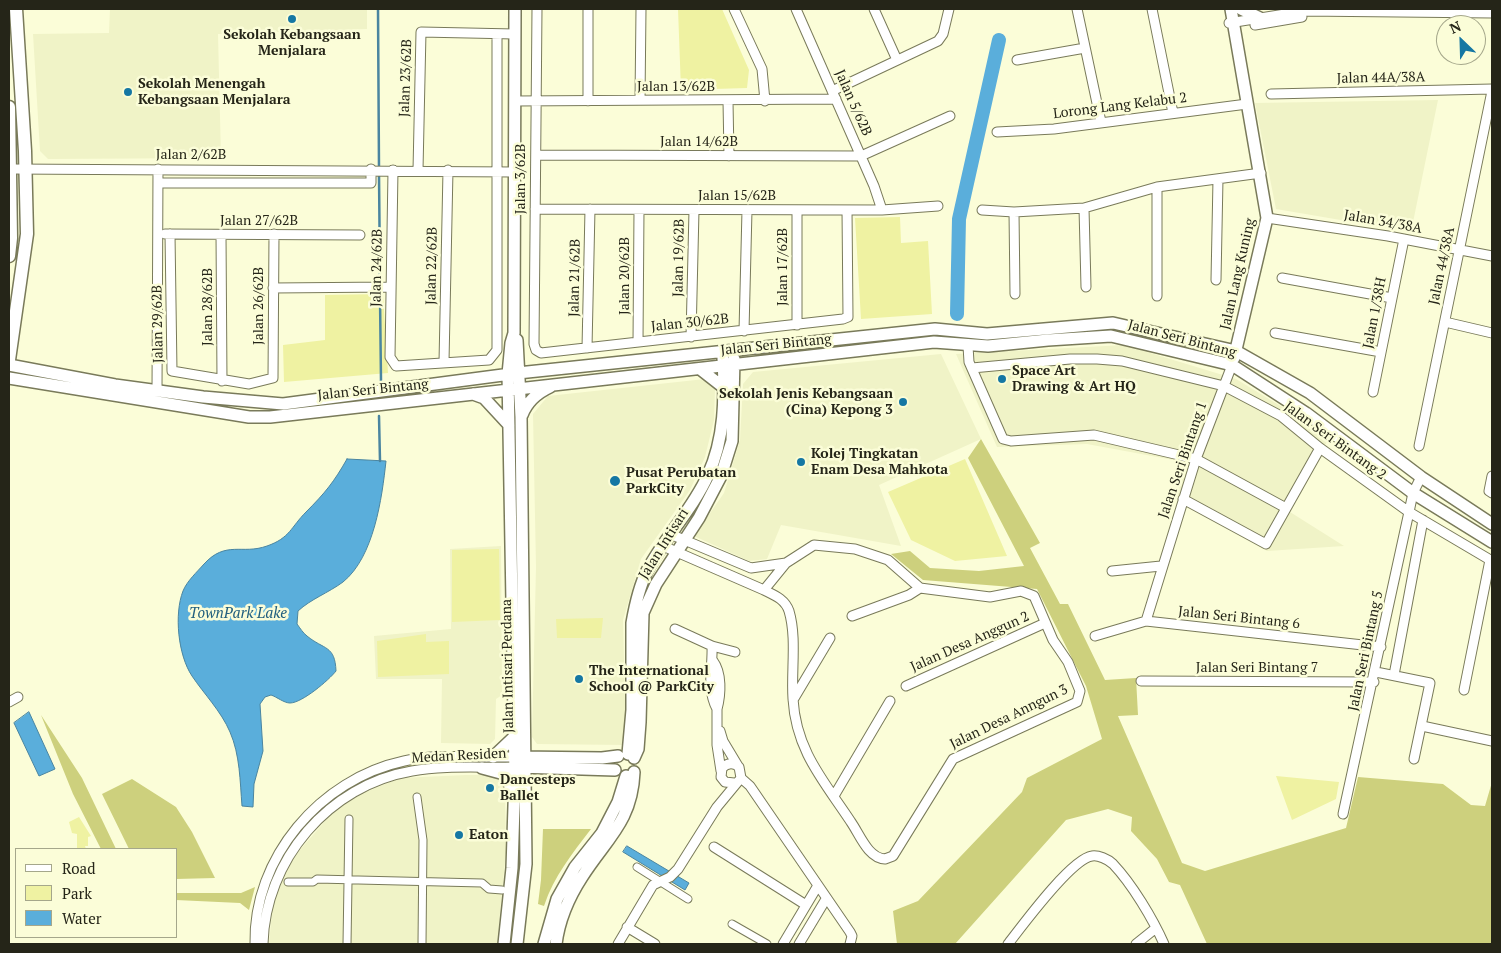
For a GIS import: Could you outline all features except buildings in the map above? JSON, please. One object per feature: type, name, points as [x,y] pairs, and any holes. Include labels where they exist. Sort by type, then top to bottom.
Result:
[{"type":"main road","points":[[9,360],[26,245],[26,169],[16,9]]},
{"type":"main road","points":[[9,107],[11,169],[11,238],[9,256]]},
{"type":"street","name":"Jalan 3/62B","points":[[514,388],[513,373],[518,342],[514,334],[515,9]]},
{"type":"street","name":"Jalan 3/62B","points":[[536,9],[536,350]]},
{"type":"street","points":[[588,9],[588,101]]},
{"type":"street","points":[[640,100],[641,9]]},
{"type":"street","points":[[734,9],[762,69],[765,101]]},
{"type":"street","name":"Jalan 5/62B","points":[[796,9],[861,156],[882,210]]},
{"type":"street","points":[[874,9],[897,60]]},
{"type":"street","points":[[834,95],[897,60],[942,38],[948,9]]},
{"type":"street","points":[[1077,9],[1101,122]]},
{"type":"street","points":[[1152,9],[1173,113]]},
{"type":"street","name":"Jalan Lang Kuning","points":[[1226,9],[1232,25]]},
{"type":"street","name":"Jalan Lang Kuning","points":[[1230,9],[1236,60],[1242,72],[1261,173],[1267,218],[1232,365]]},
{"type":"street","points":[[1244,10],[1260,18]]},
{"type":"street","points":[[1232,25],[1306,16],[1318,10]]},
{"type":"street","points":[[1232,25],[1260,18],[1318,10],[1492,13]]},
{"type":"street","name":"Jalan 23/62B","points":[[418,170],[420,34],[424,31],[497,34]]},
{"type":"street","name":"Jalan 3/62B","points":[[444,362],[489,360],[497,350],[497,34]]},
{"type":"street","points":[[497,34],[514,34]]},
{"type":"street","points":[[1017,60],[1086,48]]},
{"type":"street","name":"Jalan 44A/38A","points":[[1271,94],[1492,90]]},
{"type":"street","name":"Jalan 44/38A","points":[[1419,446],[1492,90]]},
{"type":"street","name":"Jalan 13/62B","points":[[515,101],[765,101],[834,95]]},
{"type":"street","points":[[728,101],[729,156]]},
{"type":"street","name":"Lorong Lang Kelabu 2","points":[[997,132],[1054,129],[1247,104]]},
{"type":"street","points":[[861,156],[950,116]]},
{"type":"street","name":"Jalan 14/62B","points":[[536,154],[861,156]]},
{"type":"street","name":"Jalan 2/62B","points":[[11,169],[371,169],[515,172]]},
{"type":"street","name":"Jalan 29/62B","points":[[157,391],[158,169]]},
{"type":"street","points":[[158,183],[371,183],[371,169]]},
{"type":"street","name":"Jalan 24/62B","points":[[393,170],[390,356],[396,366],[444,362]]},
{"type":"street","name":"Jalan 22/62B","points":[[444,362],[448,170]]},
{"type":"street","points":[[982,210],[1014,212],[1084,208],[1157,187],[1261,173]]},
{"type":"street","points":[[1216,280],[1218,179]]},
{"type":"street","points":[[1157,187],[1157,296]]},
{"type":"street","name":"Jalan 15/62B","points":[[536,209],[882,210],[938,206]]},
{"type":"street","points":[[1084,208],[1086,287]]},
{"type":"street","name":"Jalan 21/62B","points":[[587,348],[590,209]]},
{"type":"street","name":"Jalan 20/62B","points":[[638,342],[639,210]]},
{"type":"street","name":"Jalan 19/62B","points":[[691,337],[694,210]]},
{"type":"street","points":[[744,331],[748,210]]},
{"type":"street","name":"Jalan 17/62B","points":[[797,210],[797,325]]},
{"type":"street","name":"Jalan 30/62B","points":[[536,350],[541,353],[797,325],[839,320],[848,317],[847,210]]},
{"type":"street","points":[[1014,212],[1015,294]]},
{"type":"street","name":"Jalan 34/38A","points":[[1267,218],[1460,249],[1492,256]]},
{"type":"street","name":"Jalan 27/62B","points":[[158,234],[360,235]]},
{"type":"street","name":"Jalan 29/62B","points":[[170,234],[172,371],[222,381],[249,384],[273,378]]},
{"type":"street","name":"Jalan 28/62B","points":[[221,234],[222,381]]},
{"type":"street","name":"Jalan 26/62B","points":[[273,378],[274,234]]},
{"type":"street","name":"Jalan 1/38H","points":[[1373,392],[1404,240]]},
{"type":"street","points":[[1282,278],[1392,298]]},
{"type":"street","points":[[273,288],[390,287]]},
{"type":"street","points":[[1445,322],[1492,333]]},
{"type":"street","name":"Jalan Seri Bintang","points":[[9,365],[157,391],[247,402],[283,404],[513,373],[934,329],[987,334],[1113,323],[1236,351],[1310,393],[1421,477],[1492,524]]},
{"type":"street","points":[[947,330],[963,336],[968,346],[972,368],[1003,439],[1011,442],[1094,435],[1196,459],[1286,508]]},
{"type":"street","points":[[1275,334],[1381,352]]},
{"type":"street","name":"Jalan Seri Bintang","points":[[9,378],[249,416],[278,416],[934,342],[988,346],[1111,336],[1232,365],[1306,412],[1413,493],[1492,542]]},
{"type":"street","name":"Jalan Intisari","points":[[627,756],[632,710],[632,623],[647,572],[701,488],[714,461],[720,439],[729,385],[728,351]]},
{"type":"street","name":"Jalan Seri Bintang 2","points":[[972,368],[1070,359],[1097,359],[1122,361],[1224,386],[1281,416],[1320,448],[1408,512],[1491,560]]},
{"type":"street","points":[[700,369],[729,385],[754,363]]},
{"type":"street","name":"Jalan Seri Bintang 1","points":[[1146,622],[1161,566],[1196,459],[1232,365]]},
{"type":"street","points":[[521,417],[528,403],[535,396],[557,384]]},
{"type":"street","name":"Jalan Intisari","points":[[627,756],[638,749],[643,613],[656,584],[713,495],[730,453],[735,409],[729,385]]},
{"type":"street","name":"Jalan Intisari Perdana","points":[[514,388],[521,417],[513,738],[525,788],[526,864],[516,944]]},
{"type":"street","name":"Jalan Intisari Perdana","points":[[504,944],[512,868],[513,812],[524,734],[517,623],[509,425],[514,388]]},
{"type":"street","points":[[473,394],[484,398],[509,425]]},
{"type":"street","points":[[1183,499],[1266,544],[1320,448]]},
{"type":"street","points":[[1491,492],[1492,476]]},
{"type":"street","name":"Jalan Seri Bintang 5","points":[[1344,814],[1374,682],[1408,512],[1413,493],[1421,477]]},
{"type":"street","points":[[1394,675],[1423,520]]},
{"type":"street","points":[[670,534],[751,568],[786,563]]},
{"type":"street","points":[[764,590],[786,563],[814,544],[855,549],[888,560],[920,588],[990,597],[1020,591],[1034,596],[1045,623]]},
{"type":"street","points":[[663,546],[764,590],[783,601],[789,610],[792,632],[792,700],[795,717],[804,750],[817,774],[834,796],[890,701]]},
{"type":"street","points":[[715,570],[721,557]]},
{"type":"street","points":[[1464,690],[1491,560]]},
{"type":"street","points":[[1112,571],[1161,566]]},
{"type":"street","points":[[852,616],[909,595],[920,588]]},
{"type":"street","name":"Jalan Seri Bintang 6","points":[[1095,636],[1146,622],[1381,647]]},
{"type":"street","name":"Jalan Desa Anggun 2","points":[[906,686],[1045,623]]},
{"type":"street","name":"Jalan Desa Anngun 3","points":[[834,796],[872,855],[885,859],[893,856],[953,759],[1077,702],[1080,697],[1077,681],[1045,623]]},
{"type":"street","points":[[675,629],[712,646],[735,652]]},
{"type":"street","points":[[792,700],[830,638]]},
{"type":"street","points":[[712,646],[713,661],[718,668],[720,698],[717,709],[717,745],[721,791],[717,807]]},
{"type":"street","points":[[1376,672],[1430,683],[1414,759]]},
{"type":"street","name":"Jalan Seri Bintang 7","points":[[1141,681],[1374,682]]},
{"type":"street","points":[[9,702],[18,697]]},
{"type":"street","points":[[618,944],[653,885],[657,880],[670,878],[678,869],[717,807],[737,781],[739,767],[724,742],[718,724]]},
{"type":"street","points":[[1422,726],[1492,741]]},
{"type":"street","points":[[524,734],[532,750],[550,762],[615,770],[630,774]]},
{"type":"street","points":[[494,757],[513,738]]},
{"type":"street","points":[[615,770],[614,762],[627,756]]},
{"type":"street","points":[[519,762],[550,762],[627,756],[637,765],[630,774],[602,833],[575,867],[557,899],[544,944]]},
{"type":"street","name":"Medan Residen","points":[[255,944],[255,922],[258,906],[277,858],[296,828],[320,802],[370,772],[402,761],[429,758],[494,757],[519,762]]},
{"type":"street","name":"Medan Residen","points":[[263,944],[267,913],[278,879],[306,831],[327,810],[353,791],[402,772],[439,768],[482,768],[519,762]]},
{"type":"street","points":[[525,788],[531,778],[550,762]]},
{"type":"street","points":[[721,774],[727,764],[734,764],[739,767]]},
{"type":"street","points":[[482,768],[508,775],[513,812]]},
{"type":"street","points":[[556,944],[565,908],[573,892],[583,875],[611,840],[627,809],[633,787],[630,774]]},
{"type":"street","points":[[721,774],[725,782],[737,781],[750,786],[817,887],[850,932],[852,936],[850,944]]},
{"type":"street","points":[[417,797],[423,840],[422,944]]},
{"type":"street","points":[[347,944],[349,819]]},
{"type":"street","points":[[714,847],[806,905]]},
{"type":"street","points":[[1008,944],[1058,882],[1086,858],[1094,856],[1113,864],[1156,928],[1164,944]]},
{"type":"street","points":[[637,867],[688,898]]},
{"type":"street","points":[[288,882],[314,882],[317,879],[423,880],[482,883],[489,889],[502,890]]},
{"type":"street","points":[[783,944],[817,887]]},
{"type":"street","points":[[799,944],[826,899]]},
{"type":"street","points":[[732,924],[767,944]]},
{"type":"street","points":[[627,927],[655,944]]},
{"type":"street","points":[[1136,944],[1156,928]]},
{"type":"shaded area","name":"Sekolah Menengah Kebangsaan Menjalara","points":[[110,9],[367,9],[367,29],[218,34],[221,158],[48,159],[40,151],[33,34],[109,33]]},
{"type":"shaded area","points":[[1438,100],[1411,232],[1276,209],[1255,103]]},
{"type":"shaded area","points":[[1124,345],[1236,379],[1330,436],[1290,512],[1344,546],[1267,551],[1176,496],[1183,472],[1179,461],[1087,444],[997,447],[956,354]]},
{"type":"shaded area","name":"Kolej Tingkatan Enam Desa Mahkota","points":[[941,354],[981,439],[879,485],[901,546],[781,525],[767,559],[749,561],[694,536],[724,493],[740,440],[743,384],[753,372]]},
{"type":"shaded area","name":"Pusat Perubatan ParkCity","points":[[705,379],[715,389],[714,420],[705,457],[690,490],[641,559],[623,620],[626,745],[537,744],[532,737],[536,567],[533,414],[548,396]]},
{"type":"shaded area","points":[[501,546],[502,695],[496,699],[495,739],[490,744],[441,743],[442,679],[376,679],[374,636],[451,629],[450,549]]},
{"type":"shaded area","points":[[491,775],[499,778],[505,787],[506,851],[497,944],[269,944],[273,901],[280,880],[299,851],[333,812],[361,794],[400,778]]},
{"type":"green space","points":[[678,9],[722,9],[749,70],[747,88],[681,90]]},
{"type":"green space","points":[[900,217],[901,243],[928,241],[932,314],[861,319],[855,218]]},
{"type":"green space","points":[[383,294],[388,373],[284,382],[283,345],[325,340],[325,295]]},
{"type":"green space","points":[[981,439],[1040,543],[1030,548],[1060,604],[1068,604],[1105,680],[1136,678],[1138,715],[1118,716],[1182,863],[1205,871],[1346,828],[1358,777],[1443,784],[1471,805],[1485,806],[1492,782],[1492,944],[1207,944],[1180,885],[1169,882],[1157,859],[1131,831],[1132,817],[1108,809],[1066,820],[955,944],[897,944],[893,911],[918,901],[1022,792],[1027,778],[1102,739],[1086,686],[1037,589],[923,580],[891,554],[910,551],[930,568],[979,571],[1024,566],[968,458]]},
{"type":"green space","points":[[965,459],[1007,556],[955,561],[911,540],[888,492]]},
{"type":"green space","points":[[499,549],[500,620],[452,622],[452,550]]},
{"type":"green space","points":[[603,618],[601,638],[557,638],[556,619]]},
{"type":"green space","points":[[426,634],[426,642],[449,641],[449,674],[378,677],[377,641]]},
{"type":"green space","points":[[41,715],[82,778],[116,848],[100,848],[73,794]]},
{"type":"green space","points":[[437,761],[505,762],[504,764],[451,765],[401,771],[377,777],[354,787],[333,801],[313,821],[283,864],[274,872],[287,848],[303,827],[320,809],[340,794],[362,781],[385,772],[410,765]]},
{"type":"green space","points":[[1276,776],[1339,782],[1336,799],[1292,820]]},
{"type":"green space","points":[[132,779],[176,807],[192,832],[215,878],[178,879],[178,848],[129,848],[102,794]]},
{"type":"green space","points":[[79,817],[91,836],[88,837],[88,846],[85,846],[86,848],[77,848],[77,834],[72,833],[69,822]]},
{"type":"green space","points":[[543,829],[591,829],[558,875],[544,906],[538,904]]},
{"type":"green space","points":[[255,887],[249,910],[240,903],[178,900],[178,893],[241,893]]},
{"type":"water","name":"TownPark Lake","points":[[347,459],[386,461],[375,526],[362,558],[354,571],[343,582],[298,611],[297,624],[307,636],[331,652],[336,671],[315,690],[295,702],[288,703],[271,695],[265,697],[260,704],[263,751],[254,784],[253,807],[242,806],[238,759],[230,732],[217,710],[192,676],[183,657],[178,622],[180,600],[190,580],[204,564],[220,552],[267,546],[275,543],[290,532],[301,517],[329,487]]},
{"type":"water","points":[[29,712],[55,769],[39,776],[14,723]]},
{"type":"water","points":[[627,846],[689,883],[685,890],[623,852]]},
{"type":"waterway","points":[[378,9],[379,169]]},
{"type":"waterway","points":[[957,314],[959,219],[999,40]]},
{"type":"waterway","points":[[379,174],[380,278]]},
{"type":"waterway","points":[[380,297],[381,381]]},
{"type":"waterway","points":[[379,416],[380,461]]},
{"type":"place","name":"Sekolah Kebangsaan Menjalara","points":[[292,19]]},
{"type":"place","name":"Sekolah Menengah Kebangsaan Menjalara","points":[[128,92]]},
{"type":"place","name":"Space Art Drawing & Art HQ","points":[[1002,379]]},
{"type":"place","name":"Sekolah Jenis Kebangsaan (Cina) Kepong 3","points":[[903,402]]},
{"type":"place","name":"Kolej Tingkatan Enam Desa Mahkota","points":[[801,462]]},
{"type":"place","name":"Pusat Perubatan ParkCity","points":[[615,481]]},
{"type":"place","name":"The International School @ ParkCity","points":[[579,679]]},
{"type":"place","name":"Dancesteps Ballet","points":[[490,788]]},
{"type":"place","name":"Eaton","points":[[459,835]]}]
